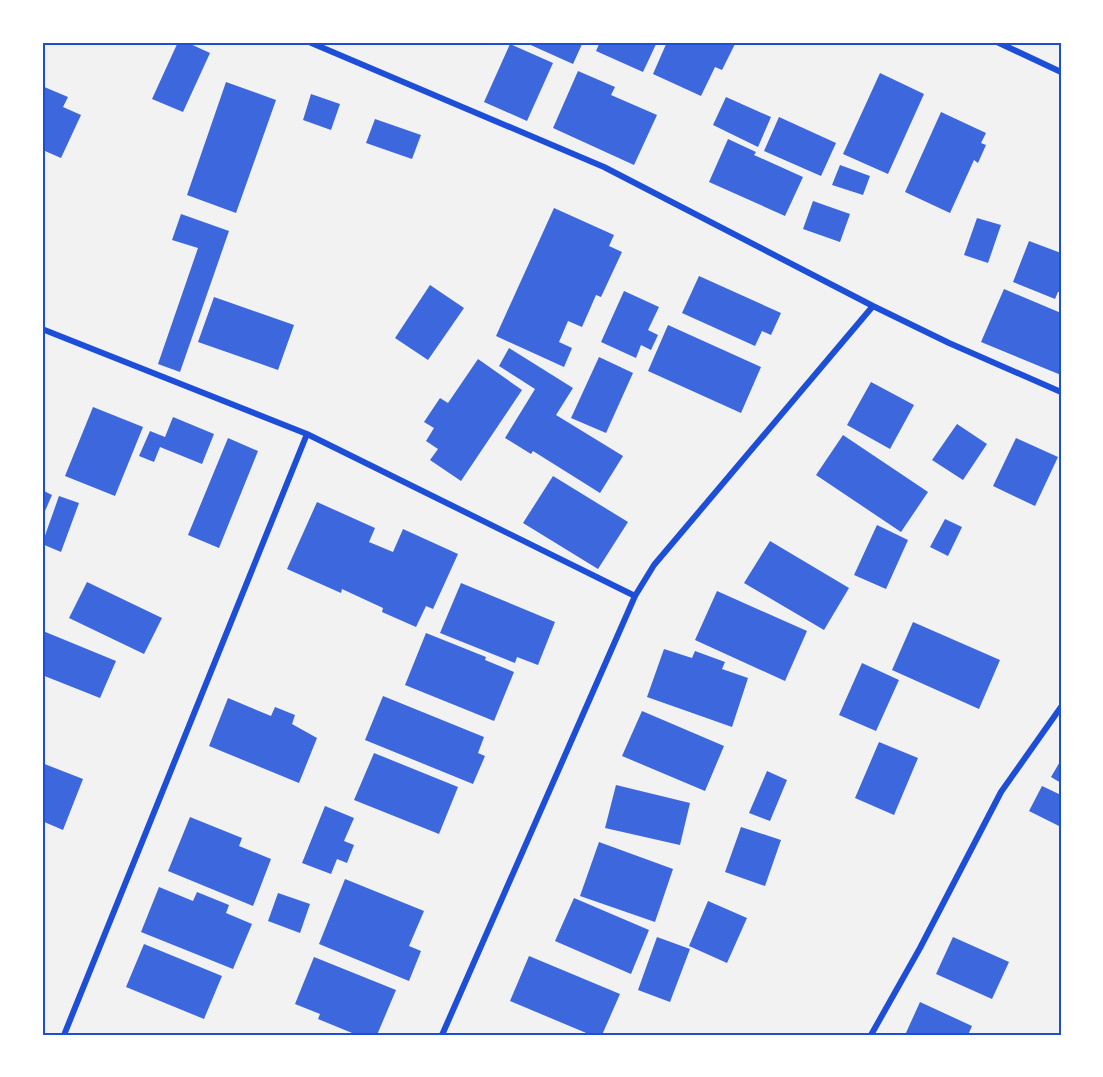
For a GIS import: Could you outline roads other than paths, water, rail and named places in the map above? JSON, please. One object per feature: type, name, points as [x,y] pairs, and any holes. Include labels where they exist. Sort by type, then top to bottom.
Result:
[{"type":"street","points":[[309,42],[604,167],[873,306],[949,343],[1061,392]]},
{"type":"street","points":[[997,42],[1061,72]]},
{"type":"street","points":[[442,1035],[635,596],[654,565],[873,306]]},
{"type":"street","points":[[42,329],[307,435],[635,596]]},
{"type":"street","points":[[64,1035],[307,435]]},
{"type":"street","points":[[871,1035],[920,948],[1001,792],[1061,707]]}]
